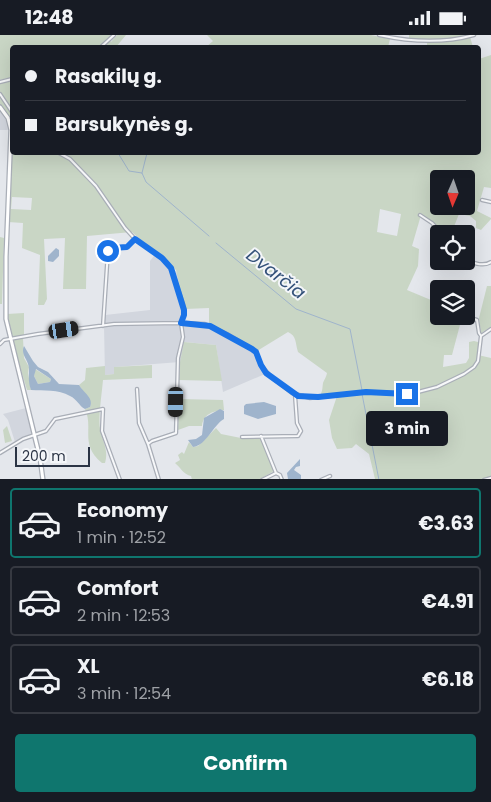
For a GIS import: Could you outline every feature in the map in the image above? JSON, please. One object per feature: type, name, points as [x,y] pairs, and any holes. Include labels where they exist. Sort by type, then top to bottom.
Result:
[{"type":"main road","points":[[0,107],[8,118],[10,126]]},
{"type":"main road","points":[[10,155],[6,319],[42,464],[43,479]]},
{"type":"street","points":[[103,45],[114,35]]},
{"type":"street","points":[[379,35],[421,42],[474,35]]},
{"type":"street","points":[[0,94],[10,109]]},
{"type":"street","points":[[63,155],[70,159],[96,186],[125,228],[135,239],[162,258],[171,268],[184,310],[181,323],[183,337],[178,367],[176,433],[148,444]]},
{"type":"street","points":[[482,200],[491,202]]},
{"type":"street","points":[[420,215],[434,225]]},
{"type":"street","points":[[103,325],[108,251],[112,248],[127,247],[135,239]]},
{"type":"street","points":[[475,263],[487,265],[491,262]]},
{"type":"street","points":[[0,344],[4,340],[103,325],[181,323],[210,326],[256,352],[266,373],[295,395],[310,398],[366,392],[414,393],[437,387],[474,367],[478,361],[481,336],[477,320],[475,319]]},
{"type":"street","points":[[481,336],[491,329]]},
{"type":"street","points":[[137,389],[138,419],[159,479]]},
{"type":"street","points":[[242,437],[293,437],[300,435],[295,395]]},
{"type":"street","points":[[0,453],[23,439],[46,431],[55,419],[102,409],[102,431],[120,479]]},
{"type":"street","points":[[261,436],[276,473],[282,479]]},
{"type":"street","points":[[262,479],[276,473]]},
{"type":"street","points":[[321,479],[330,475]]},
{"type":"street","points":[[484,479],[491,478]]},
{"type":"shaded area","points":[[0,111],[5,118],[8,130],[0,130]]},
{"type":"shaded area","points":[[157,252],[178,274],[183,301],[181,319],[178,322],[104,324],[105,315],[150,310],[150,261]]},
{"type":"shaded area","points":[[197,325],[214,329],[250,349],[256,356],[265,374],[223,392],[216,345],[185,342],[180,362],[115,367],[114,374],[105,375],[104,326]]},
{"type":"shaded area","points":[[26,408],[32,433],[15,442],[8,420],[3,414]]},
{"type":"green space","points":[[0,35],[112,35],[109,39],[111,42],[117,35],[126,35],[118,45],[10,45],[10,78],[0,80]]},
{"type":"green space","points":[[207,35],[371,35],[390,39],[388,45],[208,45],[213,41]]},
{"type":"green space","points":[[409,35],[478,35],[470,37],[472,45],[427,45],[427,40],[409,38]]},
{"type":"green space","points":[[491,55],[491,188],[484,187],[477,211],[491,219],[481,230],[476,228],[476,221],[470,216],[464,215],[475,215],[475,170],[430,170],[430,215],[459,215],[455,225],[434,225],[421,215],[412,246],[419,249],[418,266],[407,290],[430,300],[430,325],[460,325],[452,355],[444,355],[443,367],[466,363],[469,358],[469,342],[474,341],[478,342],[478,355],[491,358],[491,479],[375,479],[369,454],[356,444],[352,448],[337,449],[332,438],[329,420],[337,396],[336,394],[320,396],[327,373],[298,352],[293,336],[288,332],[257,351],[209,324],[209,308],[185,309],[176,270],[132,232],[87,236],[86,289],[63,289],[65,238],[44,239],[47,299],[44,305],[38,305],[40,255],[22,248],[23,223],[8,222],[11,155],[481,155],[481,58]],"holes":[[[12,197],[32,198],[31,210],[11,209]],[[380,209],[401,214],[397,236],[377,232]]]},
{"type":"green space","points":[[10,80],[10,122],[0,104],[0,83]]},
{"type":"green space","points":[[0,237],[4,238],[2,304],[0,304]]},
{"type":"green space","points":[[487,286],[491,286],[491,327],[481,333],[479,318]]},
{"type":"green space","points":[[24,313],[24,335],[13,337],[7,314]]},
{"type":"green space","points":[[23,338],[24,358],[29,367],[28,373],[31,390],[27,390],[13,343],[14,340]]},
{"type":"green space","points":[[184,342],[216,345],[222,381],[179,380]]},
{"type":"green space","points":[[152,365],[152,378],[103,380],[100,424],[106,458],[105,463],[102,463],[95,456],[89,443],[85,409],[90,407],[91,403],[79,385],[85,380],[86,368],[105,366],[105,375],[114,374],[114,367]]},
{"type":"green space","points":[[35,369],[51,379],[50,382],[38,384],[34,376]]},
{"type":"green space","points":[[179,399],[223,400],[224,410],[216,411],[206,416],[202,426],[189,426],[178,430]]},
{"type":"green space","points":[[7,426],[12,441],[5,443],[3,430]]},
{"type":"green space","points":[[216,428],[221,434],[241,438],[263,438],[274,465],[274,471],[260,479],[192,479],[191,476],[184,473],[175,463],[180,460],[178,455],[182,452],[184,454],[189,442],[193,447],[198,446]]},
{"type":"water","points":[[56,248],[59,250],[59,256],[53,262],[48,261],[48,256]]},
{"type":"water","points":[[24,346],[38,367],[48,372],[59,384],[79,385],[90,398],[90,407],[85,409],[72,397],[61,392],[31,390],[29,366],[23,349]],"holes":[[[36,369],[51,379],[50,382],[38,384],[34,376]]]},
{"type":"water","points":[[264,402],[276,406],[276,414],[258,419],[244,414],[244,406],[246,404]]},
{"type":"water","points":[[220,409],[224,411],[224,419],[202,443],[193,447],[188,440],[196,439],[202,435],[204,418]]},
{"type":"water","points":[[300,459],[300,466],[294,470],[301,475],[301,479],[288,479],[287,473]]},
{"type":"waterway","name":"Dvarčia","points":[[119,155],[129,171],[142,173],[146,182],[209,236]]},
{"type":"waterway","points":[[142,173],[146,155]]},
{"type":"waterway","name":"Dvarčia","points":[[216,243],[296,309],[350,329],[362,390]]},
{"type":"waterway","name":"Dvarčia","points":[[362,394],[379,479]]},
{"type":"route","points":[[108,251],[112,248],[127,247],[135,239],[162,258],[171,268],[183,303],[184,315],[181,323],[210,326],[252,349],[256,352],[263,370],[295,395],[310,398],[355,392],[407,394]]}]
